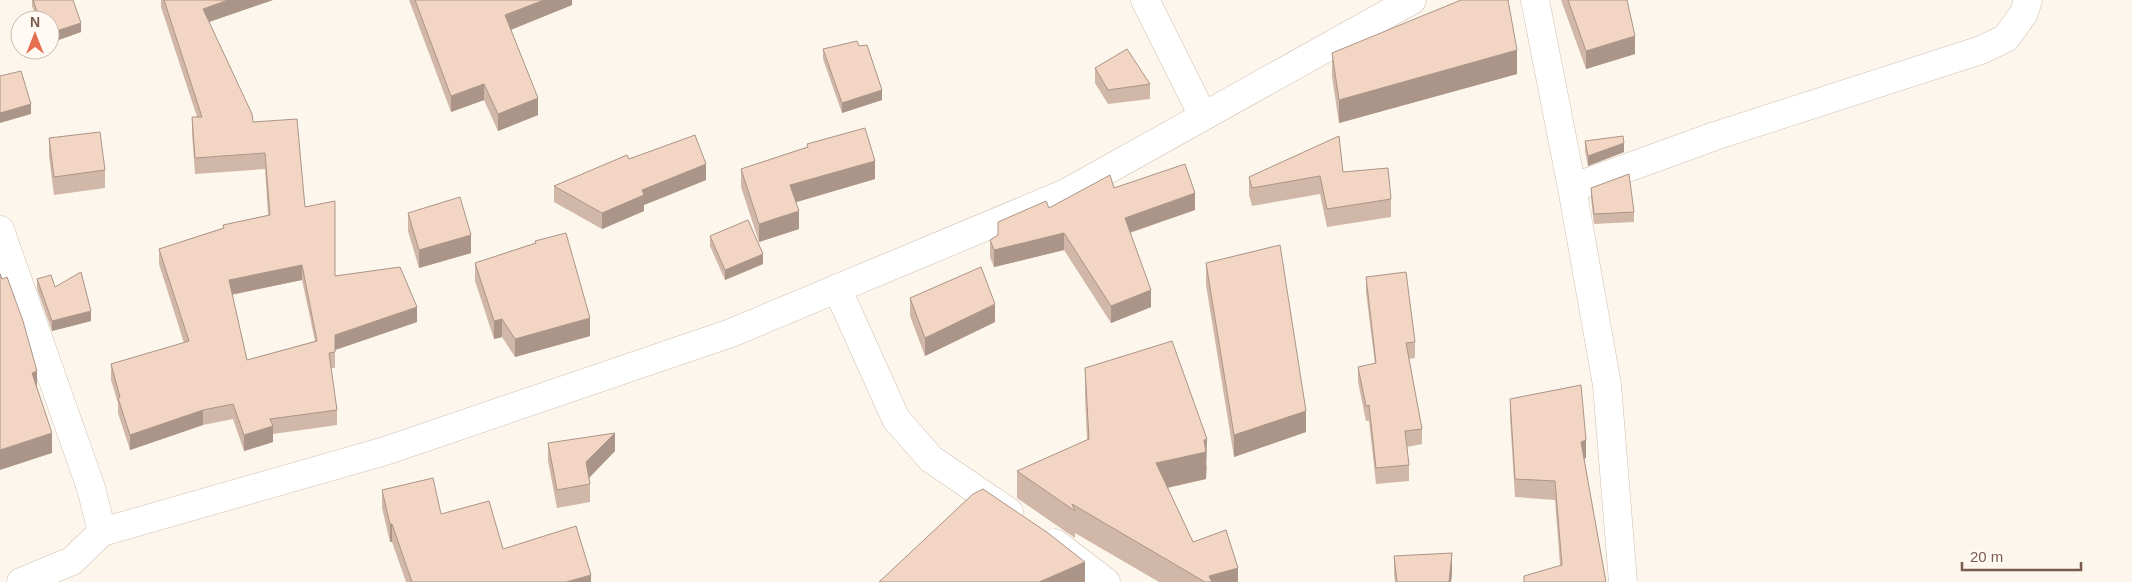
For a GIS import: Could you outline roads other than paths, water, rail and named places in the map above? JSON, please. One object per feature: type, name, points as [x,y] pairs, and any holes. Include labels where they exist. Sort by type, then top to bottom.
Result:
[{"type":"street","points":[[1145,0],[1203,116]]},
{"type":"street","points":[[21,582],[72,561],[102,532],[385,451],[731,333],[1066,193],[1412,0]]},
{"type":"street","points":[[1535,0],[1572,188],[1607,385],[1623,582]]},
{"type":"street","points":[[1572,188],[1715,136],[1981,50],[2006,38],[2024,13],[2028,0]]},
{"type":"street","points":[[0,230],[91,488],[102,532]]},
{"type":"street","points":[[837,288],[896,419],[931,460],[1057,544],[1106,582]]}]
